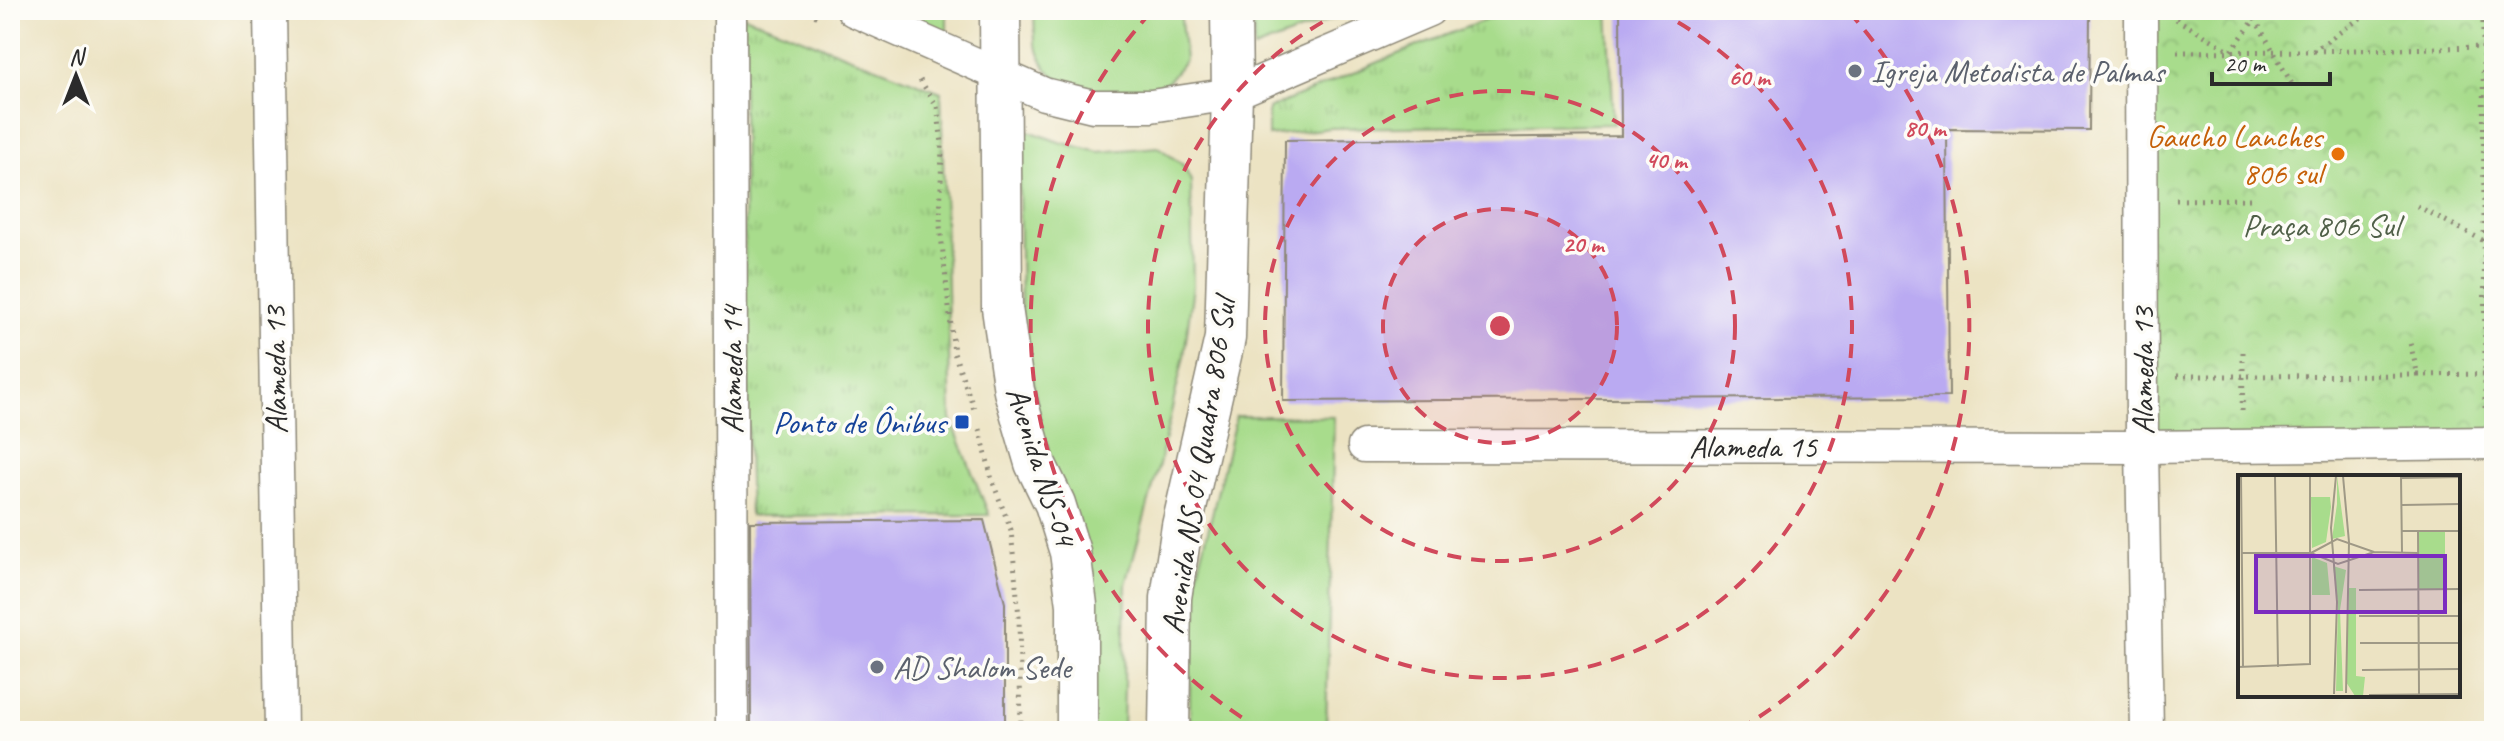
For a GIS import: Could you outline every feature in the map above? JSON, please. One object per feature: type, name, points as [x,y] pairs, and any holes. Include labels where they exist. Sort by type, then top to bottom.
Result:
[{"type":"street","name":"Alameda 13","points":[[270,10],[281,731]]},
{"type":"street","name":"Alameda 14","points":[[730,10],[732,731]]},
{"type":"street","name":"Avenida NS-04","points":[[1000,10],[1002,308],[1014,391],[1035,463],[1055,504],[1070,552],[1077,605],[1077,731]]},
{"type":"street","name":"Avenida NS 04 Quadra 806 Sul","points":[[1169,731],[1171,598],[1182,526],[1225,338],[1232,94],[1231,10]]},
{"type":"street","points":[[839,15],[1044,94],[1093,106],[1151,106],[1232,94],[1429,10]]},
{"type":"street","name":"Alameda 13","points":[[2147,731],[2142,447],[2153,12]]},
{"type":"street","name":"Alameda 15","points":[[1364,446],[2142,447],[2494,443]]},
{"type":"path","points":[[810,10],[811,14],[839,15]]},
{"type":"path","points":[[2249,10],[2292,84]]},
{"type":"path","points":[[2313,51],[2372,10]]},
{"type":"path","points":[[2165,376],[2485,374],[2483,10]]},
{"type":"path","points":[[2153,12],[2231,51]]},
{"type":"path","points":[[2231,51],[2255,19]]},
{"type":"path","points":[[2165,53],[2483,47]]},
{"type":"path","points":[[916,74],[937,106],[940,226],[954,353],[978,420],[992,480],[1011,530],[1019,617],[1021,731]]},
{"type":"path","points":[[2417,206],[2484,241]]},
{"type":"path","points":[[2410,343],[2418,375]]},
{"type":"path","points":[[2242,421],[2243,352]]},
{"type":"green space","points":[[865,10],[947,10],[947,46]]},
{"type":"green space","points":[[1034,10],[1180,10],[1185,60],[1168,81],[1140,97],[1067,89],[1046,68],[1035,44]]},
{"type":"green space","points":[[1253,10],[1356,10],[1254,49]]},
{"type":"green space","points":[[1512,10],[1608,10],[1614,124],[1330,128],[1268,136],[1268,109]]},
{"type":"green space","name":"Praça 806 Sul","points":[[2149,10],[2494,10],[2494,439],[2146,443]]},
{"type":"green space","points":[[742,15],[941,92],[951,419],[989,515],[750,516]]},
{"type":"green space","points":[[1018,127],[1099,152],[1158,147],[1183,165],[1191,181],[1193,286],[1184,356],[1159,465],[1126,584],[1123,731],[1092,731],[1021,312]]},
{"type":"green space","points":[[1236,416],[1334,417],[1326,731],[1190,731],[1190,631],[1197,576]]},
{"type":"building","points":[[1620,10],[2090,10],[2089,130],[1947,129],[1949,397],[1283,401],[1285,140],[1621,136]]},
{"type":"building","name":"AD Shalom Sede","points":[[984,520],[1005,603],[1005,731],[751,731],[750,522]]},
{"type":"place","name":"Igreja Metodista de Palmas","points":[[1855,71]]},
{"type":"place","name":"Gaucho Lanches 806 sul","points":[[2338,154]]},
{"type":"place","name":"Ponto de Ônibus","points":[[962,422]]},
{"type":"place","name":"AD Shalom Sede","points":[[877,667]]}]
